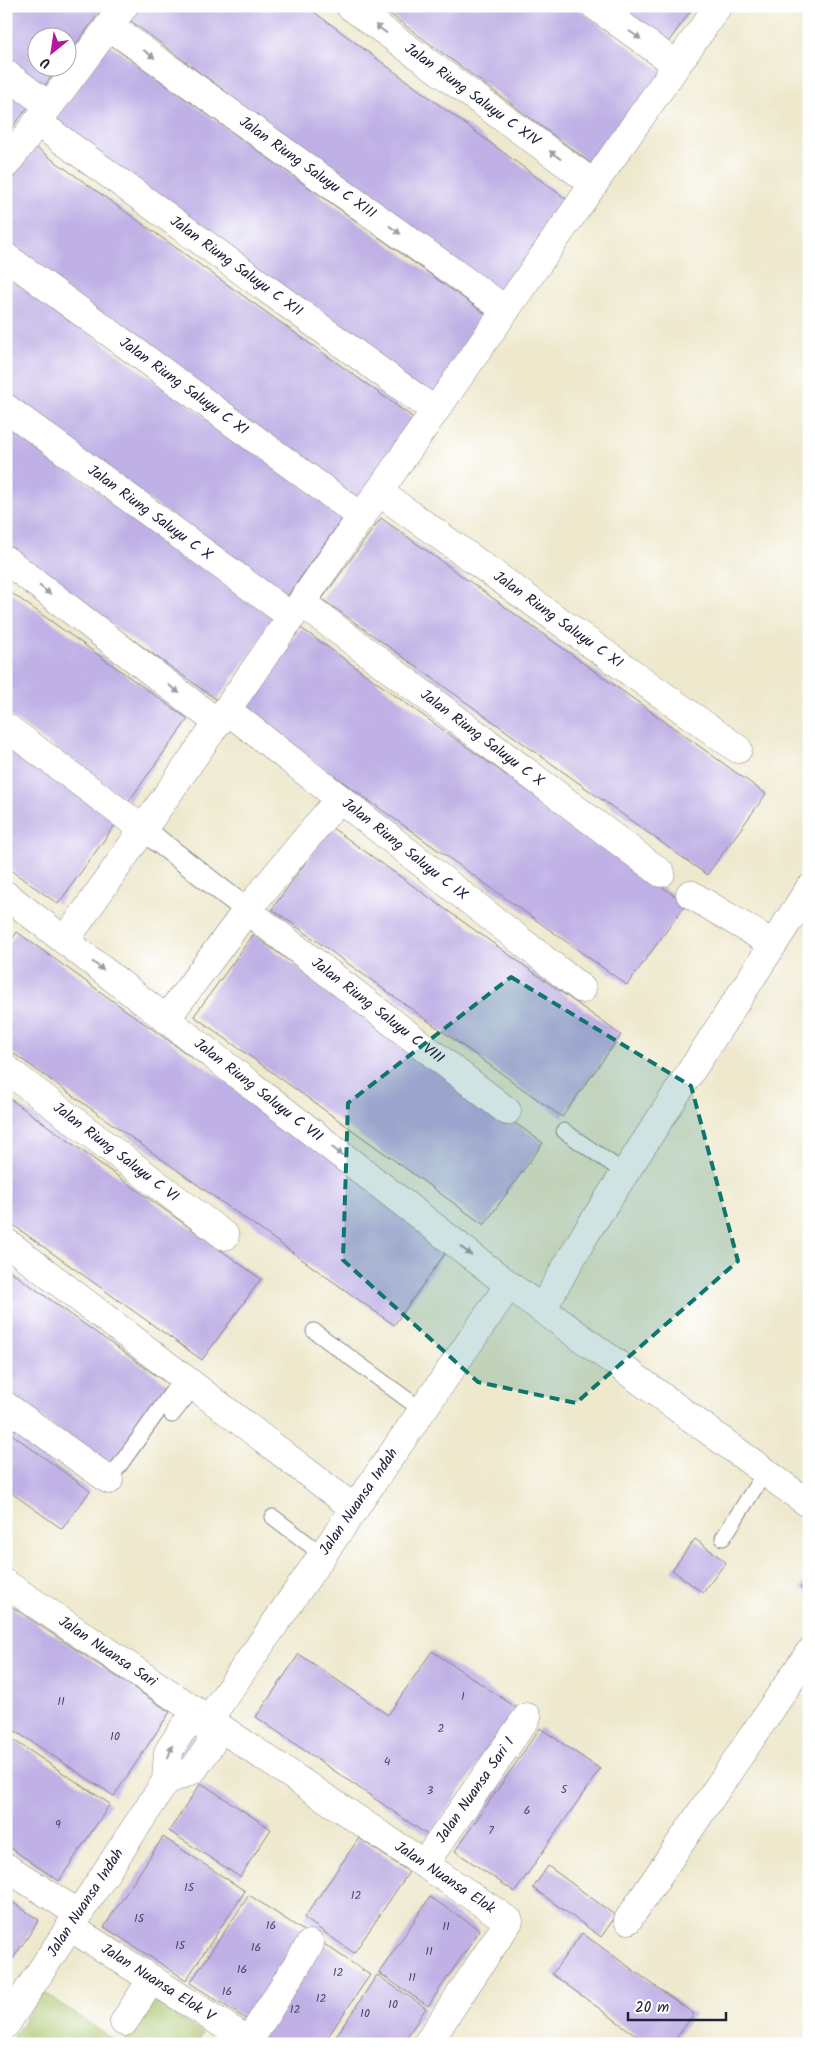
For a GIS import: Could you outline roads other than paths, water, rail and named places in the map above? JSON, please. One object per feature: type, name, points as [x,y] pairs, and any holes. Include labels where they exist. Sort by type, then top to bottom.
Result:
[{"type":"street","name":"Jalan Riung Saluyu C XIV","points":[[350,6],[594,184]]},
{"type":"street","points":[[595,6],[677,65]]},
{"type":"street","points":[[65,941],[718,6]]},
{"type":"street","points":[[6,164],[117,16]]},
{"type":"street","name":"Jalan Riung Saluyu C XIII","points":[[117,16],[506,310]]},
{"type":"street","name":"Jalan Riung Saluyu C XII","points":[[6,74],[43,114],[435,411]]},
{"type":"street","name":"Jalan Riung Saluyu C XI","points":[[6,257],[362,518]]},
{"type":"street","name":"Jalan Riung Saluyu C X","points":[[6,408],[296,610],[661,873]]},
{"type":"street","name":"Jalan Riung Saluyu C XI","points":[[379,492],[738,749]]},
{"type":"street","name":"Jalan Riung Saluyu C IX","points":[[6,560],[339,799],[582,989]]},
{"type":"street","points":[[6,727],[247,910]]},
{"type":"street","points":[[166,1019],[247,910],[339,799]]},
{"type":"street","points":[[542,1309],[579,1244],[809,889]]},
{"type":"street","points":[[690,894],[773,944]]},
{"type":"street","name":"Jalan Riung Saluyu C VII","points":[[10,906],[65,941],[509,1285],[809,1504]]},
{"type":"street","name":"Jalan Riung Saluyu C VIII","points":[[247,910],[508,1111]]},
{"type":"street","name":"Jalan Riung Saluyu C VI","points":[[6,1069],[225,1236]]},
{"type":"street","points":[[6,1242],[355,1510]]},
{"type":"street","name":"Jalan Nuansa Indah","points":[[6,2024],[166,1781],[168,1752],[197,1723],[323,1555],[509,1285]]},
{"type":"street","points":[[6,1406],[109,1480]]},
{"type":"street","name":"Jalan Nuansa Sari","points":[[6,1584],[197,1723],[257,1752]]},
{"type":"street","points":[[628,1920],[809,1653]]},
{"type":"street","name":"Jalan Nuansa Sari I","points":[[424,1864],[527,1717]]},
{"type":"street","points":[[166,1781],[193,1770],[211,1744],[197,1723]]},
{"type":"street","name":"Jalan Nuansa Elok","points":[[257,1752],[509,1921],[427,2044]]},
{"type":"street","name":"Jalan Nuansa Elok V","points":[[6,1867],[152,1979],[249,2040],[310,1944]]},
{"type":"street","points":[[124,2022],[152,1979]]},
{"type":"lane","points":[[564,1132],[625,1173]]},
{"type":"lane","points":[[314,1331],[423,1411]]},
{"type":"lane","points":[[172,1415],[189,1382]]},
{"type":"lane","points":[[109,1480],[189,1382]]},
{"type":"lane","points":[[723,1538],[765,1472]]},
{"type":"lane","points":[[273,1517],[323,1555]]}]
